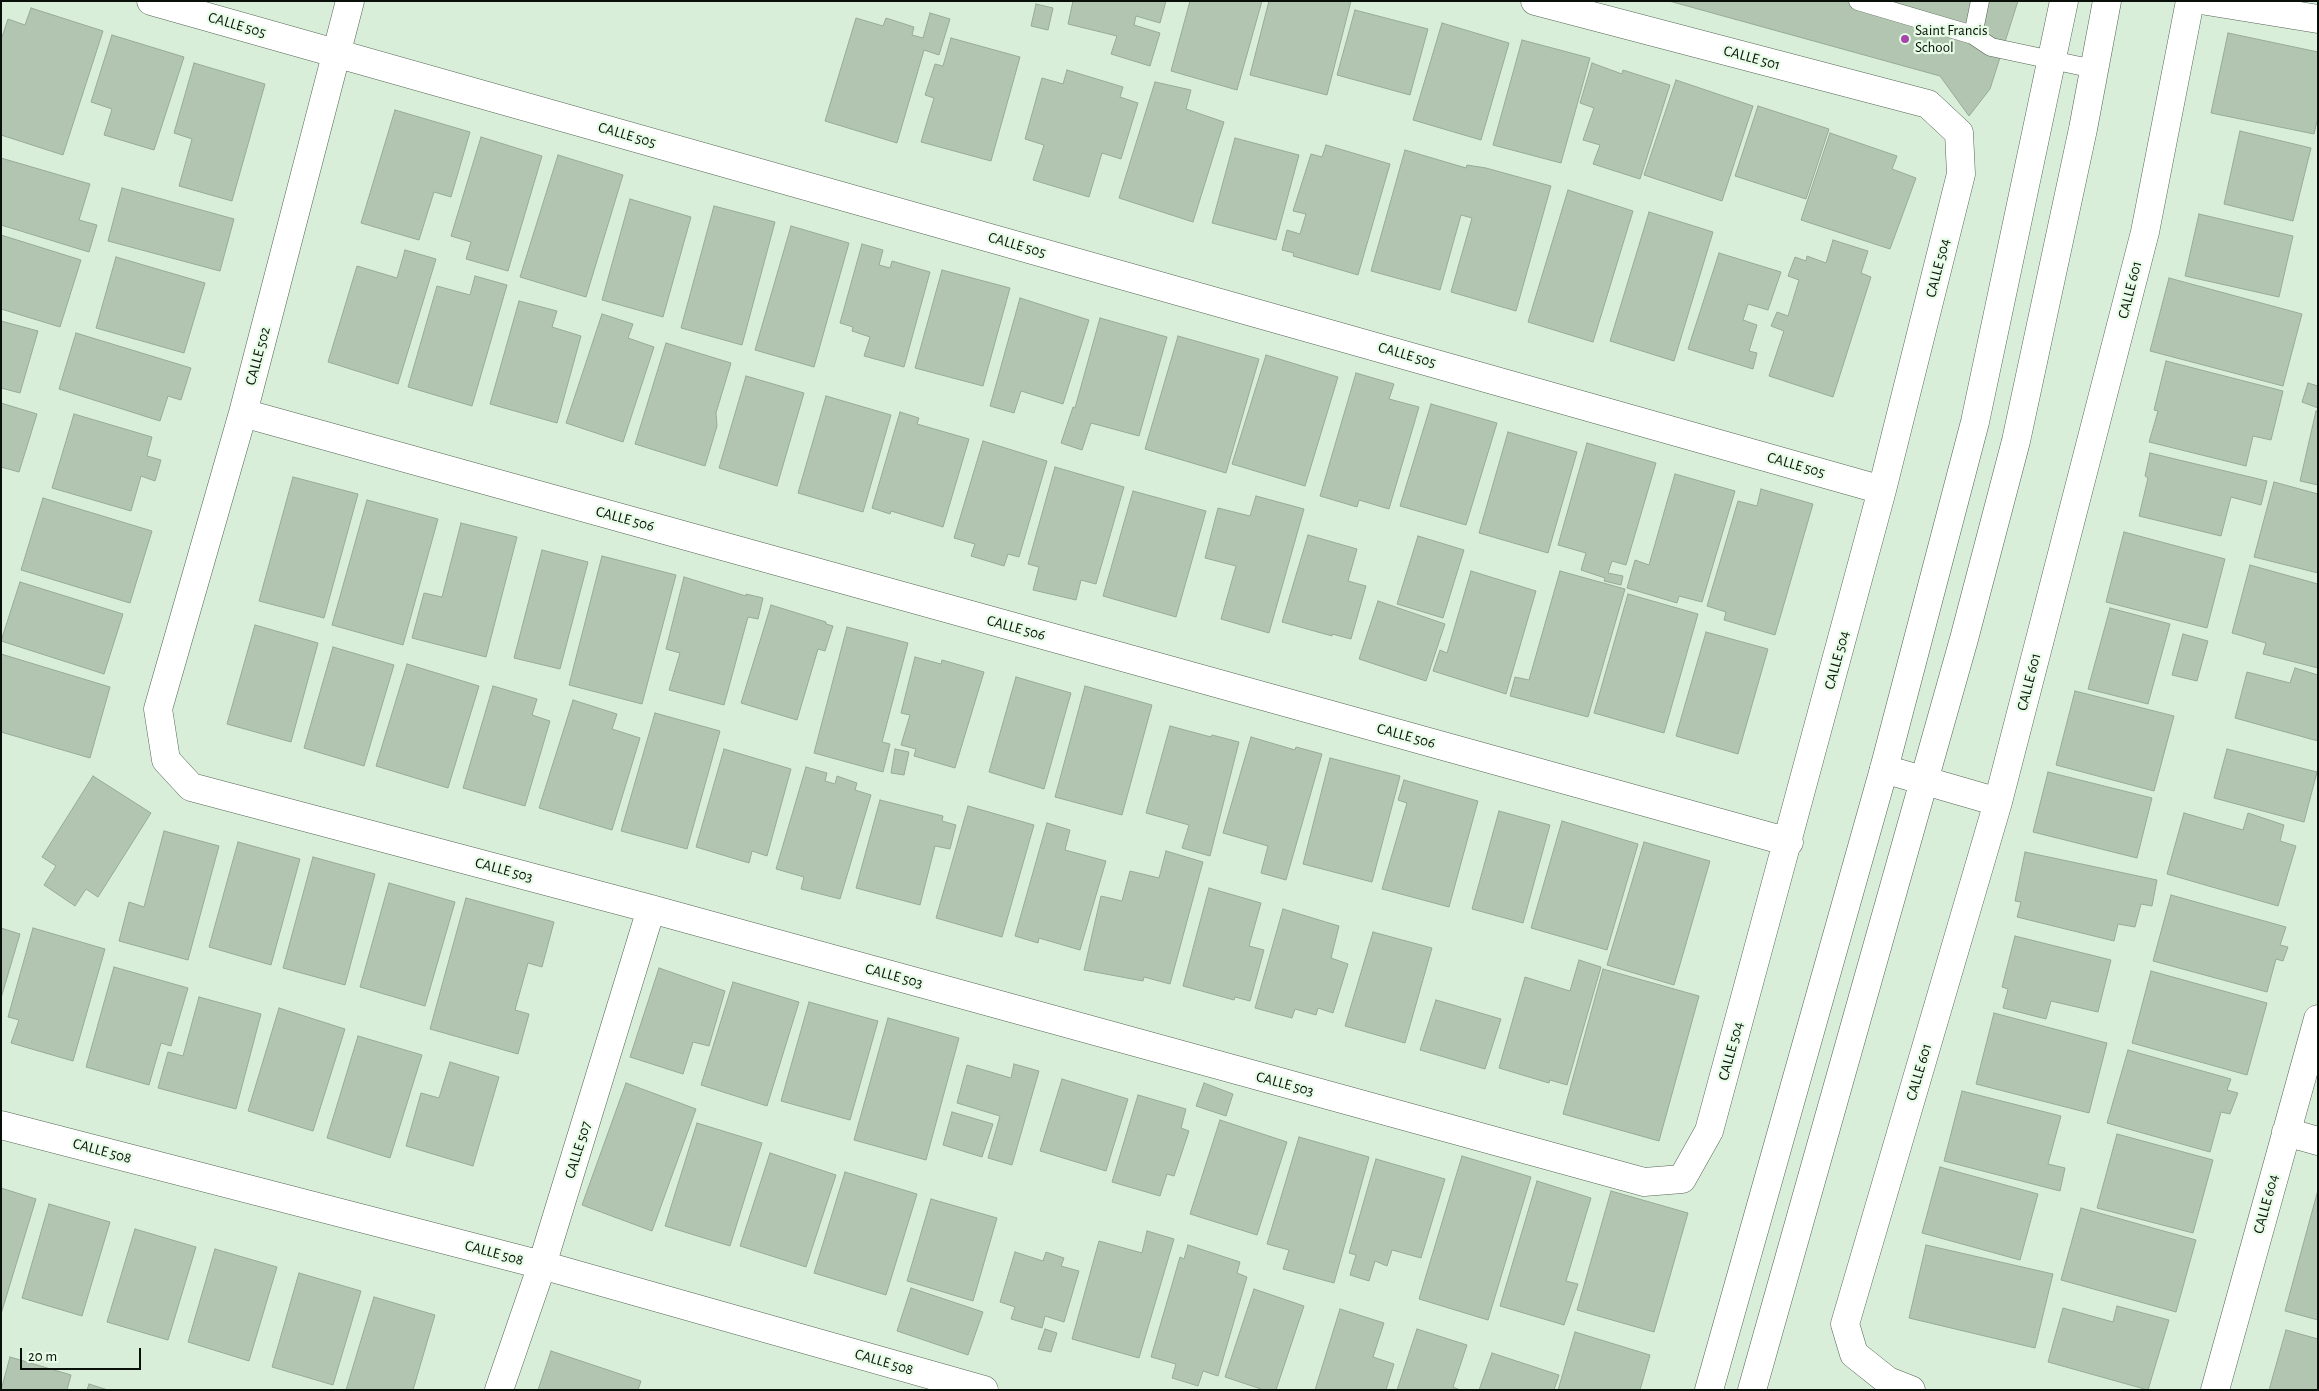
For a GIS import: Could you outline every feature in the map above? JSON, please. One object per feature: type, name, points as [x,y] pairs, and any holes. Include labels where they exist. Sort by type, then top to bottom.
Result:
[{"type":"street","name":"CALLE 505","points":[[151,1],[1882,490]]},
{"type":"street","name":"CALLE 502","points":[[158,709],[243,414],[350,1]]},
{"type":"street","name":"CALLE 501","points":[[1535,1],[1928,104],[1959,133]]},
{"type":"street","points":[[1709,1390],[1884,769],[1975,422],[2064,1]]},
{"type":"street","points":[[1752,1390],[1964,639],[2016,441],[2107,1]]},
{"type":"street","name":"CALLE 601","points":[[1911,1390],[1888,1381],[1854,1354],[1845,1324],[1998,802],[2145,232],[2190,1]]},
{"type":"street","points":[[2207,1],[2318,19]]},
{"type":"street","name":"CALLE 504","points":[[1682,1179],[1709,1131],[1789,842],[1882,490],[1961,174],[1959,133]]},
{"type":"street","name":"CALLE 506","points":[[243,414],[1789,842]]},
{"type":"street","name":"CALLE 503","points":[[158,709],[166,760],[191,787],[651,909],[1644,1182],[1682,1179]]},
{"type":"street","points":[[1884,769],[1998,802]]},
{"type":"street","name":"CALLE 507","points":[[499,1390],[542,1265],[651,909]]},
{"type":"street","name":"CALLE 604","points":[[2215,1390],[2318,1019]]},
{"type":"street","name":"CALLE 508","points":[[1,1125],[542,1265],[984,1390]]},
{"type":"street","points":[[2286,1132],[2318,1141]]},
{"type":"lane","points":[[1858,1],[1973,35],[1991,47],[2094,69]]},
{"type":"lane","points":[[1973,35],[1980,1]]},
{"type":"building","points":[[1073,1],[1166,1],[1160,23],[1136,16],[1134,25],[1160,33],[1150,66],[1111,54],[1117,36],[1068,24]]},
{"type":"building","points":[[1190,1],[1262,1],[1237,90],[1171,71]]},
{"type":"building","points":[[1269,1],[1351,1],[1327,95],[1250,75]]},
{"type":"building","name":"Saint Francis School","points":[[1669,1],[2018,1],[1990,89],[1969,116],[1940,76]]},
{"type":"building","points":[[1036,4],[1053,8],[1048,30],[1031,26]]},
{"type":"building","points":[[31,8],[103,31],[63,155],[1,135],[1,40],[8,19],[25,25]]},
{"type":"building","points":[[1355,10],[1428,29],[1410,95],[1337,75]]},
{"type":"building","points":[[930,13],[950,19],[939,55],[924,50],[897,143],[825,121],[856,18],[883,26],[886,18],[914,27],[912,35],[923,38]]},
{"type":"building","points":[[1442,23],[1509,43],[1481,140],[1413,120]]},
{"type":"building","points":[[2228,33],[2318,52],[2318,117],[2314,134],[2211,113]]},
{"type":"building","points":[[112,35],[184,57],[154,150],[104,135],[112,109],[91,102]]},
{"type":"building","points":[[951,38],[1020,57],[991,161],[921,142],[934,98],[925,95],[935,64],[943,66]]},
{"type":"building","points":[[1522,40],[1590,58],[1561,163],[1493,145]]},
{"type":"building","points":[[194,63],[265,84],[232,201],[179,186],[192,139],[174,133]]},
{"type":"building","points":[[1592,63],[1622,74],[1623,70],[1670,85],[1640,179],[1593,164],[1600,145],[1583,140],[1594,108],[1580,103]]},
{"type":"building","points":[[1067,70],[1123,87],[1120,97],[1138,103],[1121,159],[1102,153],[1089,197],[1033,180],[1044,145],[1025,139],[1042,78],[1063,84]]},
{"type":"building","points":[[1676,80],[1753,106],[1722,201],[1644,175]]},
{"type":"building","points":[[1155,82],[1191,90],[1186,109],[1224,122],[1193,222],[1119,198]]},
{"type":"building","points":[[1758,106],[1829,129],[1806,199],[1735,176]]},
{"type":"building","points":[[395,110],[470,132],[451,197],[434,192],[419,240],[361,223]]},
{"type":"building","points":[[2240,131],[2311,148],[2293,221],[2224,204]]},
{"type":"building","points":[[1830,133],[1897,156],[1892,169],[1916,178],[1890,249],[1801,220]]},
{"type":"building","points":[[481,137],[542,156],[508,271],[466,259],[471,242],[451,236]]},
{"type":"building","points":[[1235,138],[1299,155],[1276,240],[1212,223]]},
{"type":"building","points":[[1326,145],[1390,164],[1358,275],[1293,256],[1294,253],[1282,250],[1287,230],[1300,234],[1306,214],[1293,211],[1311,154],[1322,157]]},
{"type":"building","points":[[1405,150],[1466,168],[1467,165],[1486,168],[1551,186],[1516,311],[1451,292],[1472,218],[1461,215],[1440,290],[1371,271]]},
{"type":"building","points":[[558,155],[623,175],[586,297],[520,277]]},
{"type":"building","points":[[1,158],[90,184],[79,220],[97,225],[89,252],[1,225]]},
{"type":"building","points":[[122,188],[234,219],[220,271],[108,241]]},
{"type":"building","points":[[1568,190],[1633,211],[1593,342],[1528,322]]},
{"type":"building","points":[[630,199],[691,217],[663,317],[602,300]]},
{"type":"building","points":[[714,206],[775,222],[742,345],[681,328]]},
{"type":"building","points":[[1649,212],[1713,232],[1674,361],[1610,341]]},
{"type":"building","points":[[2199,214],[2293,236],[2279,297],[2185,276]]},
{"type":"building","points":[[791,226],[849,243],[814,367],[755,350]]},
{"type":"building","points":[[1,235],[81,260],[60,327],[1,309]]},
{"type":"building","points":[[1833,240],[1868,251],[1861,273],[1871,277],[1833,397],[1769,376],[1784,331],[1771,326],[1777,312],[1788,316],[1799,280],[1788,276],[1795,257],[1806,261],[1807,256],[1826,263]]},
{"type":"building","points":[[862,244],[883,250],[879,265],[890,268],[892,261],[930,272],[904,367],[864,356],[870,337],[852,331],[853,327],[840,323]]},
{"type":"building","points":[[405,250],[436,259],[398,384],[328,362],[357,266],[397,278]]},
{"type":"building","points":[[1719,253],[1781,272],[1768,310],[1748,304],[1743,320],[1757,325],[1749,351],[1757,353],[1753,369],[1688,349]]},
{"type":"building","points":[[116,257],[205,283],[184,353],[96,328]]},
{"type":"building","points":[[942,270],[1010,288],[983,386],[915,368]]},
{"type":"building","points":[[475,276],[507,285],[472,406],[408,387],[437,286],[470,295]]},
{"type":"building","points":[[2169,278],[2302,314],[2283,386],[2150,351]]},
{"type":"building","points":[[1020,298],[1089,320],[1063,404],[1021,391],[1014,413],[990,406]]},
{"type":"building","points":[[519,301],[557,311],[552,327],[581,336],[557,423],[490,404]]},
{"type":"building","points":[[602,314],[633,324],[628,338],[654,347],[623,442],[566,423]]},
{"type":"building","points":[[1100,318],[1167,337],[1139,436],[1091,423],[1082,450],[1061,443],[1073,407],[1075,408]]},
{"type":"building","points":[[1,321],[38,331],[20,393],[1,388]]},
{"type":"building","points":[[76,333],[191,368],[181,400],[168,396],[160,421],[59,389]]},
{"type":"building","points":[[1178,336],[1259,359],[1226,473],[1145,449]]},
{"type":"building","points":[[666,343],[731,363],[716,413],[717,426],[705,466],[635,444]]},
{"type":"building","points":[[1266,355],[1338,377],[1305,486],[1232,464]]},
{"type":"building","points":[[2166,361],[2283,391],[2271,440],[2253,436],[2246,466],[2149,442],[2158,411],[2154,410]]},
{"type":"building","points":[[1356,373],[1394,384],[1389,399],[1419,407],[1389,509],[1359,500],[1357,507],[1320,496]]},
{"type":"building","points":[[746,376],[804,393],[777,486],[719,468]]},
{"type":"building","points":[[2308,383],[2318,386],[2318,408],[2302,402]]},
{"type":"building","points":[[826,396],[891,415],[863,512],[798,493]]},
{"type":"building","points":[[1,403],[37,414],[19,472],[1,467]]},
{"type":"building","points":[[1431,404],[1497,423],[1466,525],[1400,506]]},
{"type":"building","points":[[2316,411],[2318,411],[2318,485],[2300,481]]},
{"type":"building","points":[[900,412],[919,418],[917,424],[969,439],[943,527],[891,511],[890,514],[872,508]]},
{"type":"building","points":[[74,414],[152,437],[147,456],[161,460],[155,481],[141,476],[131,511],[52,488]]},
{"type":"building","points":[[1508,432],[1577,452],[1548,553],[1479,533]]},
{"type":"building","points":[[983,441],[1047,461],[1019,557],[1008,554],[1004,566],[971,556],[975,544],[954,538]]},
{"type":"building","points":[[1587,443],[1656,463],[1626,565],[1612,561],[1608,573],[1623,576],[1621,585],[1604,581],[1605,578],[1581,570],[1586,553],[1558,545]]},
{"type":"building","points":[[2150,453],[2267,481],[2261,505],[2231,497],[2221,536],[2139,516],[2148,478],[2145,476]]},
{"type":"building","points":[[1055,467],[1124,487],[1096,584],[1081,580],[1076,600],[1033,590],[1039,567],[1028,564]]},
{"type":"building","points":[[1675,474],[1735,491],[1702,602],[1679,596],[1677,603],[1627,588],[1635,560],[1649,565]]},
{"type":"building","points":[[293,477],[358,494],[324,618],[259,601]]},
{"type":"building","points":[[2274,482],[2318,494],[2318,573],[2254,557]]},
{"type":"building","points":[[1761,489],[1813,504],[1775,635],[1724,620],[1726,612],[1707,606],[1738,501],[1757,506]]},
{"type":"building","points":[[1133,491],[1206,511],[1176,617],[1103,596]]},
{"type":"building","points":[[1256,496],[1304,509],[1269,633],[1221,619],[1236,566],[1205,558],[1218,508],[1250,516]]},
{"type":"building","points":[[43,498],[152,531],[130,603],[21,570]]},
{"type":"building","points":[[367,500],[438,519],[403,645],[332,625]]},
{"type":"building","points":[[461,523],[517,537],[486,657],[412,638],[424,593],[442,597]]},
{"type":"building","points":[[2124,532],[2225,559],[2207,628],[2106,602]]},
{"type":"building","points":[[1308,535],[1357,549],[1348,581],[1366,586],[1351,639],[1332,634],[1332,636],[1282,622]]},
{"type":"building","points":[[1418,536],[1464,550],[1443,618],[1397,604]]},
{"type":"building","points":[[542,550],[588,562],[560,669],[514,658]]},
{"type":"building","points":[[602,556],[676,575],[642,704],[569,685]]},
{"type":"building","points":[[2250,565],[2318,584],[2318,668],[2263,654],[2266,643],[2232,633]]},
{"type":"building","points":[[1471,571],[1536,591],[1506,694],[1433,671],[1440,650],[1447,653]]},
{"type":"building","points":[[1560,571],[1625,589],[1588,717],[1510,696],[1515,677],[1529,680]]},
{"type":"building","points":[[684,577],[746,596],[746,594],[763,598],[758,619],[748,617],[724,705],[669,690],[680,653],[666,649]]},
{"type":"building","points":[[20,582],[123,614],[104,674],[1,641]]},
{"type":"building","points":[[1628,594],[1698,614],[1664,733],[1594,713]]},
{"type":"building","points":[[1378,601],[1445,624],[1426,681],[1359,659]]},
{"type":"building","points":[[771,605],[826,622],[826,624],[833,626],[825,651],[818,649],[797,720],[741,703]]},
{"type":"building","points":[[2110,608],[2170,624],[2148,704],[2088,689]]},
{"type":"building","points":[[255,625],[318,643],[291,742],[227,724]]},
{"type":"building","points":[[847,627],[908,643],[882,742],[890,744],[883,772],[814,753]]},
{"type":"building","points":[[1706,632],[1768,649],[1738,754],[1676,736]]},
{"type":"building","points":[[2183,634],[2208,641],[2197,681],[2172,675]]},
{"type":"building","points":[[333,647],[394,665],[364,766],[304,748]]},
{"type":"building","points":[[1,654],[110,687],[90,758],[1,732]]},
{"type":"building","points":[[915,657],[941,664],[942,660],[984,672],[955,768],[914,756],[916,749],[901,745],[910,715],[901,713]]},
{"type":"building","points":[[407,664],[479,686],[448,788],[376,766]]},
{"type":"building","points":[[2295,668],[2318,675],[2318,741],[2235,718],[2247,672],[2290,683]]},
{"type":"building","points":[[1016,677],[1071,693],[1044,789],[989,772]]},
{"type":"building","points":[[493,686],[537,699],[532,715],[550,721],[525,806],[463,788]]},
{"type":"building","points":[[1085,686],[1152,705],[1122,815],[1055,797]]},
{"type":"building","points":[[2075,691],[2174,716],[2154,791],[2056,765]]},
{"type":"building","points":[[573,700],[617,714],[612,729],[640,738],[612,830],[539,808]]},
{"type":"building","points":[[655,713],[720,731],[687,849],[621,831]]},
{"type":"building","points":[[1170,726],[1239,742],[1210,856],[1182,848],[1189,825],[1146,813]]},
{"type":"building","points":[[1251,737],[1295,750],[1296,747],[1322,754],[1286,880],[1261,873],[1268,846],[1223,833]]},
{"type":"building","points":[[724,749],[791,769],[767,856],[752,851],[749,863],[696,847]]},
{"type":"building","points":[[895,749],[909,752],[904,775],[891,773]]},
{"type":"building","points":[[2227,749],[2317,772],[2304,822],[2214,798]]},
{"type":"building","points":[[1330,758],[1400,776],[1372,882],[1303,864]]},
{"type":"building","points":[[806,767],[827,773],[825,781],[835,784],[837,776],[857,783],[855,790],[871,795],[840,899],[801,889],[804,877],[776,869]]},
{"type":"building","points":[[2048,772],[2152,798],[2137,858],[2033,832]]},
{"type":"building","points":[[93,776],[151,813],[98,897],[86,889],[75,906],[44,885],[56,866],[42,857]]},
{"type":"building","points":[[1404,780],[1478,801],[1449,907],[1382,889],[1407,803],[1398,800]]},
{"type":"building","points":[[880,800],[943,816],[942,821],[956,825],[950,849],[935,846],[920,905],[856,888]]},
{"type":"building","points":[[968,806],[1034,825],[1002,937],[936,918]]},
{"type":"building","points":[[1499,811],[1550,825],[1523,923],[1472,909]]},
{"type":"building","points":[[2184,813],[2243,830],[2248,813],[2284,825],[2280,841],[2296,846],[2278,906],[2167,874]]},
{"type":"building","points":[[1562,821],[1638,844],[1607,950],[1531,928]]},
{"type":"building","points":[[1047,823],[1070,830],[1065,850],[1106,861],[1080,950],[1039,938],[1038,943],[1015,936]]},
{"type":"building","points":[[164,831],[219,846],[188,960],[119,941],[129,902],[144,907]]},
{"type":"building","points":[[238,842],[300,859],[271,965],[209,947]]},
{"type":"building","points":[[1644,842],[1710,861],[1674,985],[1607,965]]},
{"type":"building","points":[[1166,851],[1203,862],[1170,984],[1144,977],[1143,981],[1084,970],[1101,896],[1122,901],[1130,871],[1159,878]]},
{"type":"building","points":[[2025,852],[2157,880],[2152,906],[2141,904],[2135,927],[2118,924],[2114,941],[2017,917],[2021,902],[2015,901]]},
{"type":"building","points":[[313,857],[375,874],[345,985],[283,968]]},
{"type":"building","points":[[389,883],[455,902],[425,1006],[360,987]]},
{"type":"building","points":[[1209,888],[1261,903],[1249,946],[1264,950],[1250,1001],[1235,997],[1234,1000],[1183,986]]},
{"type":"building","points":[[2171,895],[2286,927],[2280,945],[2288,947],[2283,961],[2276,959],[2267,992],[2153,961]]},
{"type":"building","points":[[466,898],[554,922],[542,967],[528,963],[515,1010],[529,1014],[518,1054],[430,1029]]},
{"type":"building","points":[[1283,909],[1339,926],[1331,958],[1348,964],[1333,1013],[1318,1008],[1316,1015],[1295,1009],[1292,1018],[1255,1008]]},
{"type":"building","points":[[1,928],[20,934],[1,998]]},
{"type":"building","points":[[33,928],[105,949],[73,1061],[11,1043],[19,1020],[8,1017]]},
{"type":"building","points":[[1373,932],[1432,948],[1405,1043],[1345,1026]]},
{"type":"building","points":[[2015,936],[2111,960],[2098,1012],[2051,1001],[2046,1019],[2003,1008],[2008,989],[2002,987]]},
{"type":"building","points":[[1579,960],[1601,967],[1567,1085],[1550,1080],[1549,1083],[1499,1068],[1525,977],[1570,991]]},
{"type":"building","points":[[114,967],[188,988],[171,1046],[161,1043],[149,1085],[86,1067]]},
{"type":"building","points":[[659,968],[725,991],[709,1046],[693,1042],[683,1074],[630,1057]]},
{"type":"building","points":[[1603,969],[1699,996],[1659,1141],[1563,1114]]},
{"type":"building","points":[[2151,971],[2267,1003],[2247,1075],[2132,1043]]},
{"type":"building","points":[[733,982],[799,1002],[767,1106],[701,1085]]},
{"type":"building","points":[[199,997],[261,1014],[236,1109],[158,1088],[168,1052],[183,1056]]},
{"type":"building","points":[[1436,1000],[1501,1019],[1485,1069],[1420,1050]]},
{"type":"building","points":[[809,1002],[878,1021],[850,1120],[781,1101]]},
{"type":"building","points":[[279,1008],[345,1029],[313,1131],[248,1111]]},
{"type":"building","points":[[1994,1013],[2107,1043],[2089,1113],[1976,1084]]},
{"type":"building","points":[[888,1018],[959,1038],[926,1160],[854,1140]]},
{"type":"building","points":[[358,1036],[422,1055],[390,1158],[327,1138]]},
{"type":"building","points":[[2128,1050],[2231,1079],[2227,1090],[2238,1093],[2230,1114],[2221,1112],[2210,1152],[2107,1123]]},
{"type":"building","points":[[450,1062],[499,1077],[473,1166],[406,1146],[421,1093],[439,1098]]},
{"type":"building","points":[[1014,1064],[1039,1071],[1012,1165],[988,1158],[1000,1116],[957,1103],[967,1065],[1011,1078]]},
{"type":"building","points":[[1062,1079],[1128,1099],[1106,1171],[1040,1151]]},
{"type":"building","points":[[626,1083],[696,1109],[652,1231],[582,1205]]},
{"type":"building","points":[[1204,1083],[1233,1094],[1226,1116],[1196,1106]]},
{"type":"building","points":[[1962,1091],[2061,1116],[2048,1164],[2065,1168],[2060,1191],[1944,1161]]},
{"type":"building","points":[[1138,1095],[1186,1109],[1181,1128],[1189,1131],[1174,1176],[1167,1174],[1160,1196],[1112,1182]]},
{"type":"building","points":[[952,1112],[993,1124],[982,1157],[943,1145]]},
{"type":"building","points":[[1220,1120],[1287,1142],[1257,1235],[1190,1214]]},
{"type":"building","points":[[697,1123],[762,1143],[730,1246],[665,1226]]},
{"type":"building","points":[[2117,1134],[2213,1160],[2193,1233],[2097,1208]]},
{"type":"building","points":[[1299,1137],[1369,1157],[1334,1283],[1283,1269],[1289,1250],[1267,1244]]},
{"type":"building","points":[[770,1153],[836,1175],[806,1267],[740,1246]]},
{"type":"building","points":[[1462,1156],[1531,1177],[1488,1320],[1419,1299]]},
{"type":"building","points":[[1376,1159],[1445,1179],[1421,1258],[1392,1250],[1387,1266],[1375,1261],[1369,1281],[1350,1275],[1356,1255],[1349,1253]]},
{"type":"building","points":[[1940,1167],[2038,1194],[2020,1260],[1922,1233]]},
{"type":"building","points":[[845,1172],[917,1194],[886,1295],[814,1273]]},
{"type":"building","points":[[1537,1181],[1591,1198],[1566,1281],[1578,1284],[1564,1325],[1500,1306]]},
{"type":"building","points":[[1,1188],[36,1199],[1,1314]]},
{"type":"building","points":[[2318,1190],[2318,1320],[2285,1311]]},
{"type":"building","points":[[1611,1191],[1688,1213],[1654,1332],[1577,1310]]},
{"type":"building","points":[[931,1199],[997,1218],[973,1301],[907,1281]]},
{"type":"building","points":[[49,1204],[110,1222],[82,1316],[22,1298]]},
{"type":"building","points":[[2081,1208],[2196,1240],[2176,1312],[2061,1280]]},
{"type":"building","points":[[135,1229],[196,1247],[168,1340],[107,1322]]},
{"type":"building","points":[[1147,1231],[1174,1239],[1139,1358],[1072,1339],[1099,1241],[1142,1253]]},
{"type":"building","points":[[1188,1245],[1240,1262],[1237,1273],[1247,1277],[1218,1376],[1203,1371],[1198,1386],[1172,1378],[1176,1364],[1151,1357],[1180,1257],[1184,1259]]},
{"type":"building","points":[[1926,1245],[2053,1274],[2035,1348],[1909,1318]]},
{"type":"building","points":[[215,1249],[277,1267],[249,1361],[188,1342]]},
{"type":"building","points":[[1015,1252],[1043,1261],[1046,1252],[1064,1258],[1061,1266],[1079,1271],[1064,1322],[1045,1316],[1042,1328],[1011,1319],[1015,1307],[1000,1302]]},
{"type":"building","points":[[299,1273],[361,1291],[333,1385],[272,1367]]},
{"type":"building","points":[[911,1288],[983,1312],[968,1355],[897,1331]]},
{"type":"building","points":[[1254,1289],[1304,1306],[1276,1390],[1264,1390],[1225,1377]]},
{"type":"building","points":[[374,1297],[435,1315],[413,1390],[346,1390]]},
{"type":"building","points":[[2117,1306],[2169,1320],[2148,1390],[2048,1362],[2063,1308],[2113,1322]]},
{"type":"building","points":[[1340,1309],[1384,1323],[1373,1357],[1394,1364],[1386,1390],[1315,1390]]},
{"type":"building","points":[[1045,1329],[1057,1333],[1051,1352],[1038,1349]]},
{"type":"building","points":[[1417,1329],[1467,1345],[1453,1387],[1460,1390],[1397,1390]]},
{"type":"building","points":[[2286,1330],[2318,1339],[2318,1390],[2269,1390]]},
{"type":"building","points":[[1575,1332],[1650,1355],[1640,1390],[1558,1390]]},
{"type":"building","points":[[551,1351],[641,1381],[638,1390],[538,1390]]},
{"type":"building","points":[[1492,1353],[1559,1375],[1554,1390],[1479,1390]]},
{"type":"building","points":[[10,1357],[71,1375],[67,1390],[1,1390]]},
{"type":"building","points":[[89,1384],[108,1390],[87,1390]]},
{"type":"place","name":"Saint Francis School","points":[[1905,39]]}]
